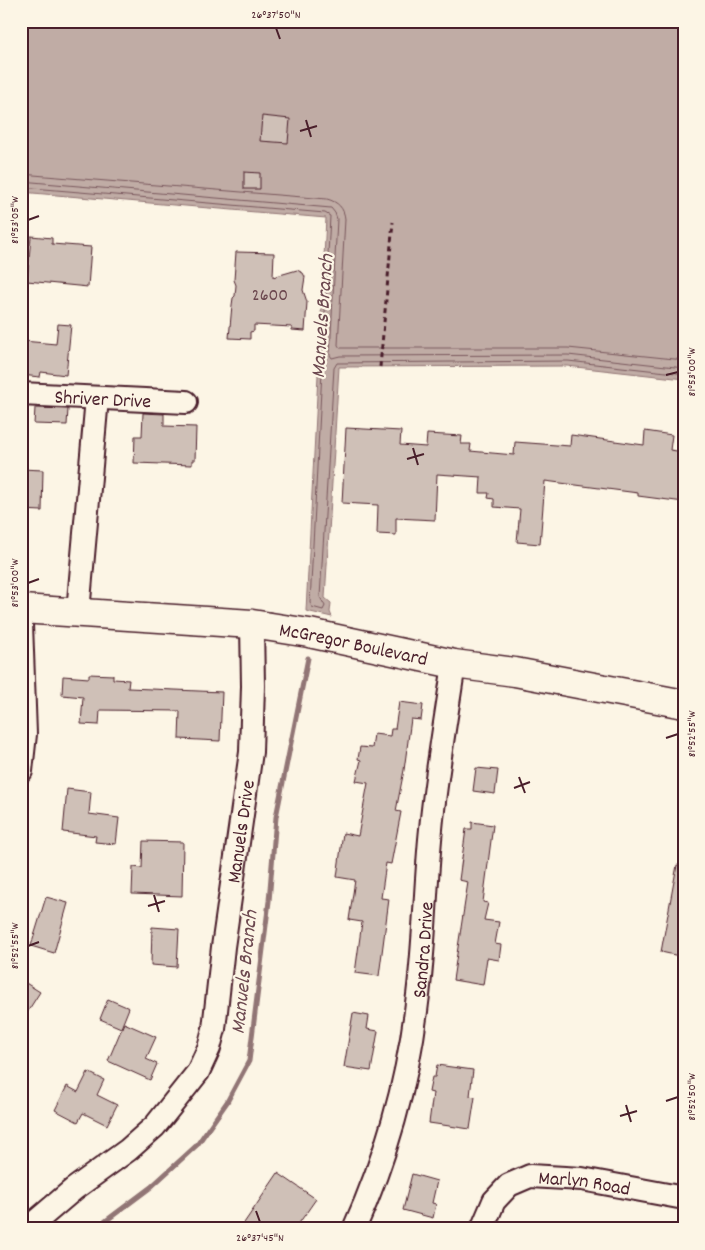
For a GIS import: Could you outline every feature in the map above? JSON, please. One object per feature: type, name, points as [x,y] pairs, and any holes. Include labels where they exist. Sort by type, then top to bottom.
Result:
[{"type":"main road","name":"McGregor Boulevard","points":[[21,609],[252,624],[309,633],[454,664],[515,672],[684,704]]},
{"type":"street","name":"Shriver Drive","points":[[21,394],[186,402]]},
{"type":"street","points":[[78,612],[97,398]]},
{"type":"street","points":[[21,624],[25,734],[21,771]]},
{"type":"street","name":"Manuels Drive","points":[[26,1229],[74,1189],[128,1150],[155,1126],[198,1072],[209,1048],[214,1029],[222,947],[251,752],[252,624]]},
{"type":"street","name":"Sandra Drive","points":[[354,1229],[366,1203],[381,1160],[405,1072],[417,1004],[425,928],[431,827],[454,664]]},
{"type":"street","name":"Marlyn Road","points":[[482,1229],[494,1201],[509,1184],[530,1176],[582,1179],[684,1198]]},
{"type":"path","points":[[380,367],[393,222]]},
{"type":"water","points":[[21,21],[684,21],[684,379],[567,366],[339,367],[325,598],[331,603],[330,612],[332,617],[306,611],[326,218],[21,192]]},
{"type":"building","points":[[262,116],[290,119],[288,143],[260,141]]},
{"type":"building","points":[[244,172],[260,173],[260,189],[244,189]]},
{"type":"building","points":[[31,236],[52,238],[52,244],[91,247],[88,287],[27,281]]},
{"type":"building","points":[[236,252],[274,253],[273,277],[297,270],[303,273],[305,277],[303,290],[307,302],[305,331],[292,330],[292,327],[254,325],[254,331],[250,332],[250,339],[229,338],[236,285],[234,280]]},
{"type":"building","points":[[58,324],[71,325],[66,375],[41,372],[40,377],[21,375],[23,341],[56,344]]},
{"type":"building","points":[[35,408],[68,409],[67,425],[34,424]]},
{"type":"building","points":[[143,413],[164,414],[164,426],[196,427],[195,460],[192,460],[192,465],[134,463],[135,436],[142,436]]},
{"type":"building","points":[[346,428],[401,431],[400,445],[426,447],[427,434],[462,436],[461,444],[471,444],[470,451],[514,455],[515,442],[570,446],[571,435],[644,445],[645,431],[672,435],[670,450],[684,452],[684,502],[638,496],[638,493],[545,481],[540,544],[517,542],[520,509],[494,507],[494,499],[488,498],[489,493],[480,493],[481,477],[437,474],[435,520],[396,518],[396,535],[377,534],[378,505],[342,503]]},
{"type":"building","points":[[21,469],[43,470],[42,511],[21,510]]},
{"type":"building","points":[[89,674],[113,675],[113,679],[129,680],[128,688],[222,692],[220,741],[179,739],[180,711],[100,710],[99,725],[81,724],[83,697],[62,695],[63,676],[89,678]]},
{"type":"building","points":[[399,702],[423,705],[421,720],[411,719],[396,811],[401,812],[391,864],[386,863],[381,898],[389,899],[379,976],[355,973],[362,922],[349,920],[355,880],[337,877],[343,833],[358,836],[368,783],[356,781],[361,760],[358,759],[360,747],[372,748],[374,734],[390,736],[391,729],[395,729]]},
{"type":"building","points":[[476,768],[498,770],[495,794],[473,791]]},
{"type":"building","points":[[67,789],[91,792],[89,814],[119,818],[116,844],[95,842],[96,836],[63,832]]},
{"type":"building","points":[[472,822],[493,825],[483,902],[488,903],[484,920],[499,922],[495,944],[501,945],[499,960],[487,958],[483,985],[453,980],[468,882],[459,880],[466,829],[472,829]]},
{"type":"building","points":[[143,841],[183,842],[182,896],[132,894],[133,867],[142,868]]},
{"type":"building","points":[[677,865],[684,866],[684,957],[661,952]]},
{"type":"building","points":[[46,897],[68,903],[54,953],[31,946]]},
{"type":"building","points":[[152,927],[179,929],[177,967],[151,965]]},
{"type":"building","points":[[21,980],[40,992],[21,1022]]},
{"type":"building","points":[[108,999],[129,1008],[121,1028],[100,1019]]},
{"type":"building","points":[[353,1013],[369,1016],[367,1029],[378,1031],[371,1071],[344,1067]]},
{"type":"building","points":[[124,1023],[156,1037],[146,1059],[157,1064],[150,1080],[108,1061]]},
{"type":"building","points":[[437,1065],[473,1070],[470,1096],[475,1097],[470,1129],[429,1123],[433,1093],[429,1092]]},
{"type":"building","points":[[88,1072],[104,1080],[97,1095],[117,1105],[107,1125],[83,1113],[78,1122],[55,1110],[67,1086],[78,1092]]},
{"type":"building","points":[[278,1173],[316,1199],[295,1229],[240,1229]]},
{"type":"building","points":[[412,1174],[437,1181],[432,1203],[436,1204],[433,1218],[403,1210]]},
{"type":"waterway","name":"Manuels Branch","points":[[95,1229],[151,1187],[197,1145],[227,1102],[249,1061],[269,901],[276,817],[308,658]]}]
